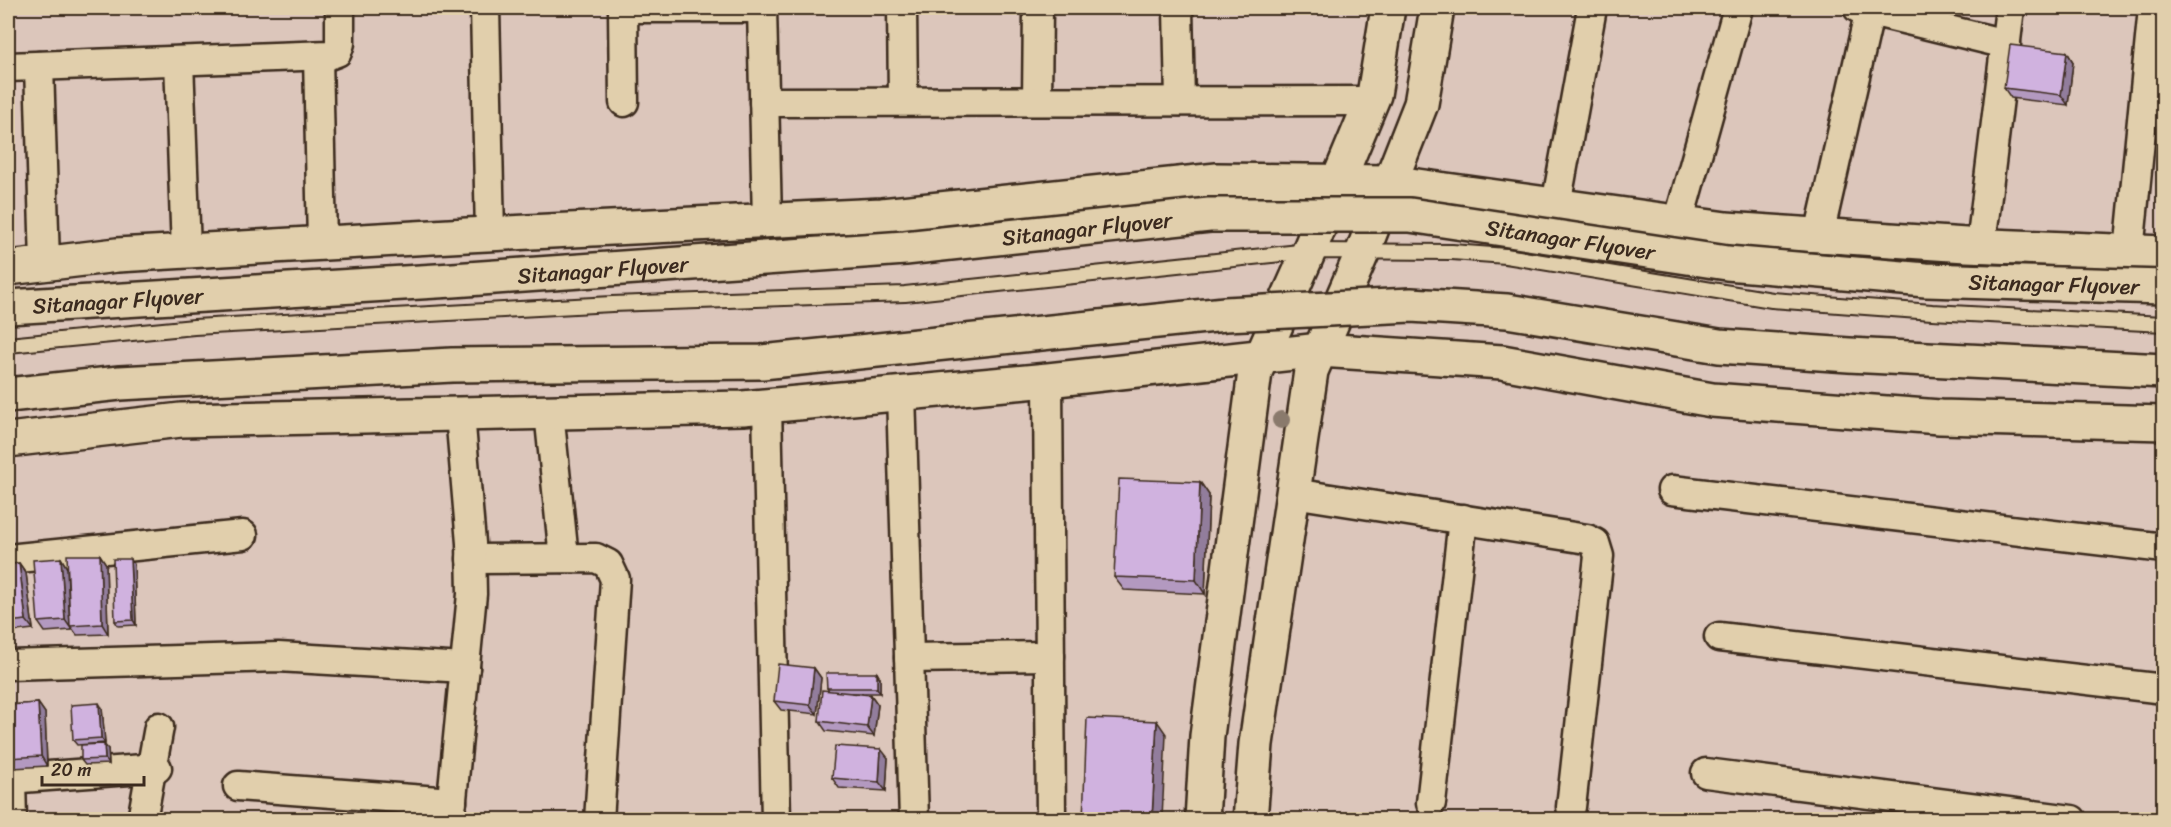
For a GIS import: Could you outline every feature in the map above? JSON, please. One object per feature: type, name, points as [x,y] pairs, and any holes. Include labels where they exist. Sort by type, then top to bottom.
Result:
[{"type":"street","points":[[8,67],[329,56],[337,52],[340,43],[340,8]]},
{"type":"street","points":[[485,8],[490,234]]},
{"type":"street","points":[[624,102],[623,8],[762,8],[767,221]]},
{"type":"street","points":[[902,8],[903,101]]},
{"type":"street","points":[[1037,101],[1038,8]]},
{"type":"street","points":[[1178,8],[1180,101]]},
{"type":"street","points":[[1202,819],[1210,712],[1255,372],[1309,251],[1374,95],[1388,8]]},
{"type":"street","points":[[1250,819],[1256,744],[1311,371],[1363,251],[1421,104],[1437,8]]},
{"type":"street","points":[[1556,205],[1592,8]]},
{"type":"street","points":[[1678,223],[1738,8]]},
{"type":"street","points":[[1981,245],[2010,8]]},
{"type":"street","points":[[2129,252],[2153,8]]},
{"type":"street","points":[[1819,235],[1864,9],[1919,15],[2006,44]]},
{"type":"street","points":[[318,56],[322,243]]},
{"type":"street","points":[[179,61],[186,251]]},
{"type":"street","points":[[39,66],[45,263]]},
{"type":"street","points":[[764,102],[1371,101]]},
{"type":"street","points":[[8,268],[117,255],[882,215],[1217,180],[1389,182],[1726,229],[1981,245],[2163,253]]},
{"type":"street","name":"Sitanagar Flyover","points":[[8,307],[453,280],[882,249],[1209,215],[1410,215],[1727,262],[1926,279],[2163,287]]},
{"type":"street","points":[[8,395],[120,383],[453,365],[762,362],[1225,314],[1411,305],[1508,311],[1719,346],[2163,371]]},
{"type":"street","points":[[8,440],[181,420],[766,405],[1048,380],[1320,350],[1502,362],[1712,400],[1940,417],[2163,423]]},
{"type":"street","points":[[1048,380],[1051,819]]},
{"type":"street","points":[[901,393],[914,819]]},
{"type":"street","points":[[766,405],[776,819]]},
{"type":"street","points":[[549,412],[564,558]]},
{"type":"street","points":[[238,786],[451,811],[472,594],[460,414]]},
{"type":"street","points":[[1672,490],[2163,548]]},
{"type":"street","points":[[1293,493],[1587,539],[1595,543],[1599,556],[1571,807]]},
{"type":"street","points":[[1431,803],[1462,519]]},
{"type":"street","points":[[8,559],[243,535]]},
{"type":"street","points":[[471,559],[596,558],[608,564],[615,579],[599,819]]},
{"type":"street","points":[[1719,637],[2163,689]]},
{"type":"street","points":[[909,658],[1050,656]]},
{"type":"street","points":[[8,665],[278,657],[465,668]]},
{"type":"street","points":[[142,819],[159,727]]},
{"type":"street","points":[[12,819],[9,779],[157,768]]},
{"type":"street","points":[[1706,772],[2072,819]]},
{"type":"lane","points":[[8,345],[194,327],[612,304],[905,294],[1309,251],[1452,252],[1506,256],[1772,300],[1932,312],[2163,324]]},
{"type":"building","points":[[2010,45],[2067,52],[2061,95],[2004,88]]},
{"type":"building","points":[[1119,479],[1200,482],[1196,580],[1114,577]]},
{"type":"building","points":[[67,555],[100,555],[102,624],[70,626]]},
{"type":"building","points":[[61,558],[65,620],[38,622],[33,560]]},
{"type":"building","points":[[113,559],[130,559],[133,620],[115,621]]},
{"type":"building","points":[[19,563],[26,620],[8,622],[8,565]]},
{"type":"building","points":[[778,664],[814,668],[810,705],[774,701]]},
{"type":"building","points":[[826,673],[877,673],[877,688],[827,688]]},
{"type":"building","points":[[822,690],[871,695],[867,727],[819,721]]},
{"type":"building","points":[[38,703],[41,756],[8,758],[8,705]]},
{"type":"building","points":[[99,703],[101,738],[73,740],[71,705]]},
{"type":"building","points":[[1087,718],[1157,721],[1152,819],[1083,819]]},
{"type":"building","points":[[104,744],[105,759],[81,760],[81,745]]},
{"type":"building","points":[[835,746],[881,749],[879,782],[832,778]]}]
